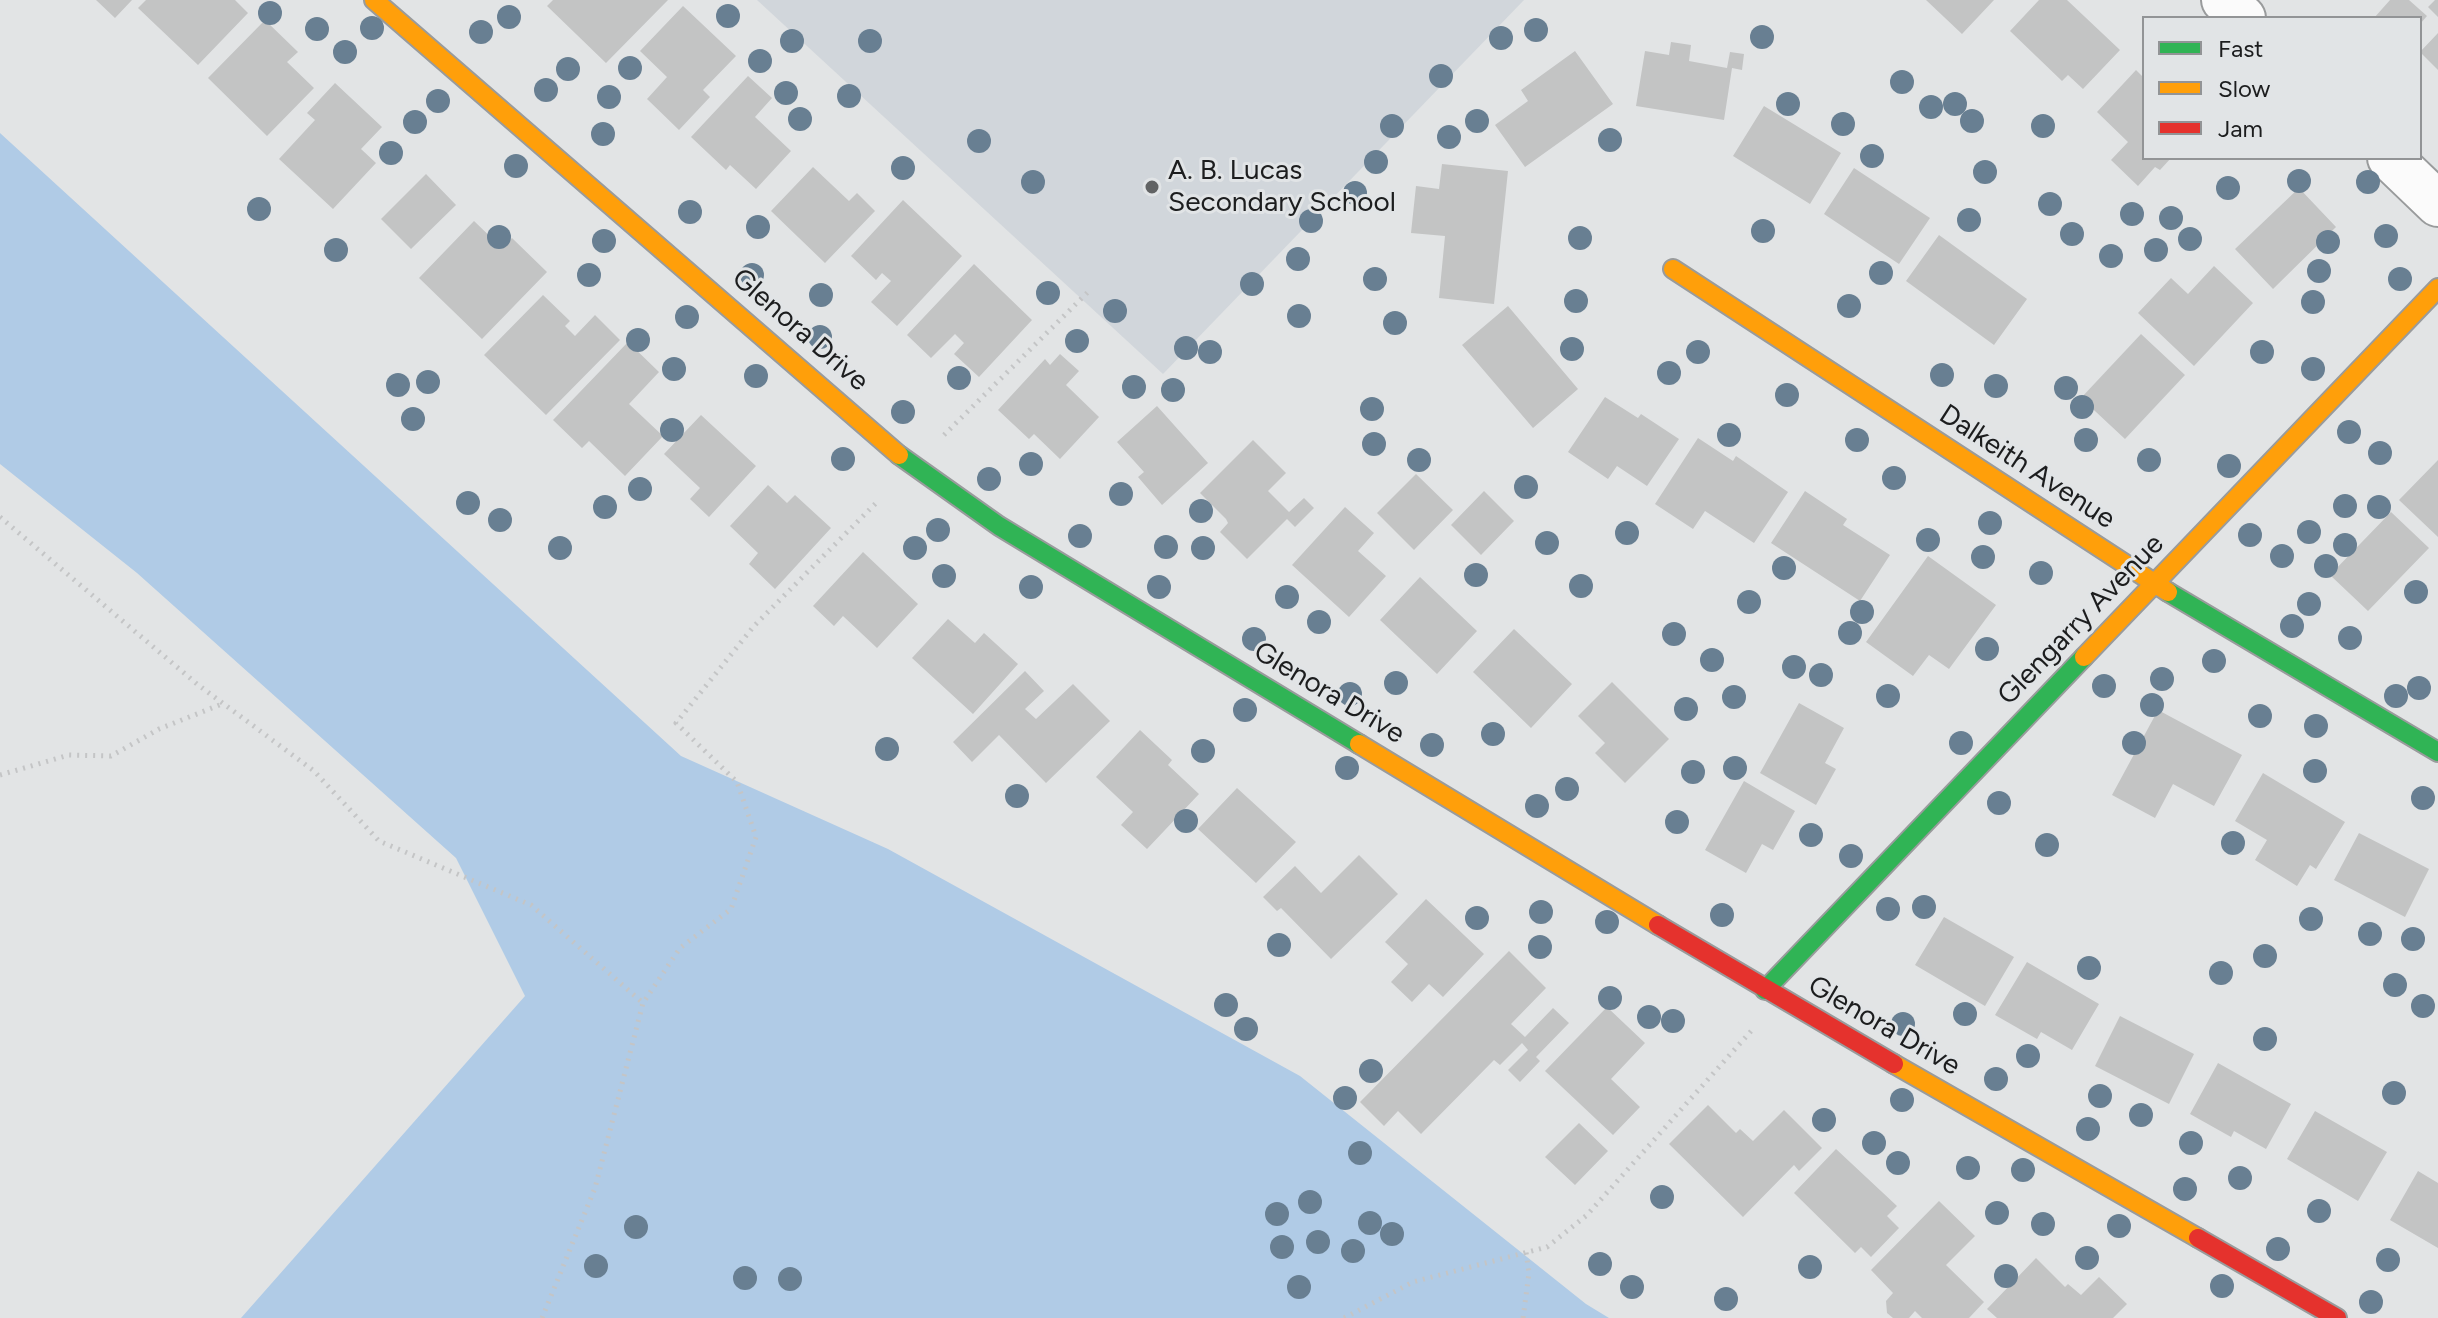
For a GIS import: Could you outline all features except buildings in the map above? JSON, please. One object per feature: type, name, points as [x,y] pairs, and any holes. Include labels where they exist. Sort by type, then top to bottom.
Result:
[{"type":"street","name":"Glenora Drive","points":[[374,0],[911,466],[999,526],[1765,990],[2337,1318]]},
{"type":"street","points":[[2224,0],[2241,16]]},
{"type":"street","points":[[2392,160],[2438,204]]},
{"type":"street","name":"Dalkeith Avenue","points":[[1673,269],[2154,584],[2438,752]]},
{"type":"street","name":"Glengarry Avenue","points":[[1765,990],[2438,288]]},
{"type":"path","points":[[944,435],[1088,292]]},
{"type":"path","points":[[542,1318],[595,1188],[643,1003],[680,948],[731,909],[756,837],[737,782],[676,723],[754,626],[877,502]]},
{"type":"path","points":[[0,517],[223,704],[314,771],[379,841],[531,905],[643,1003]]},
{"type":"path","points":[[0,775],[69,755],[111,756],[159,729],[223,704]]},
{"type":"path","points":[[1344,1318],[1413,1282],[1547,1247],[1587,1215],[1756,1026]]},
{"type":"path","points":[[1523,1318],[1529,1273],[1526,1252]]},
{"type":"shaded area","name":"A. B. Lucas Secondary School","points":[[757,0],[1524,0],[1163,374]]},
{"type":"shaded area","points":[[0,133],[681,756],[888,849],[1300,1076],[1586,1304],[1609,1318],[241,1318],[525,996],[456,858],[137,573],[0,464]]},
{"type":"traffic: fast","points":[[899,455],[999,526],[1359,744]]},
{"type":"traffic: fast","points":[[2168,592],[2438,752]]},
{"type":"traffic: fast","points":[[1765,990],[2084,657]]},
{"type":"traffic: slow","points":[[374,0],[899,455]]},
{"type":"traffic: slow","points":[[1673,269],[2168,592]]},
{"type":"traffic: slow","points":[[2084,657],[2438,288]]},
{"type":"traffic: slow","points":[[1359,744],[1658,925]]},
{"type":"traffic: slow","points":[[1894,1064],[2198,1238]]},
{"type":"traffic: jam","points":[[1658,925],[1894,1064]]},
{"type":"traffic: jam","points":[[2198,1238],[2337,1318]]},
{"type":"place","name":"A. B. Lucas Secondary School","points":[[1152,187]]}]
